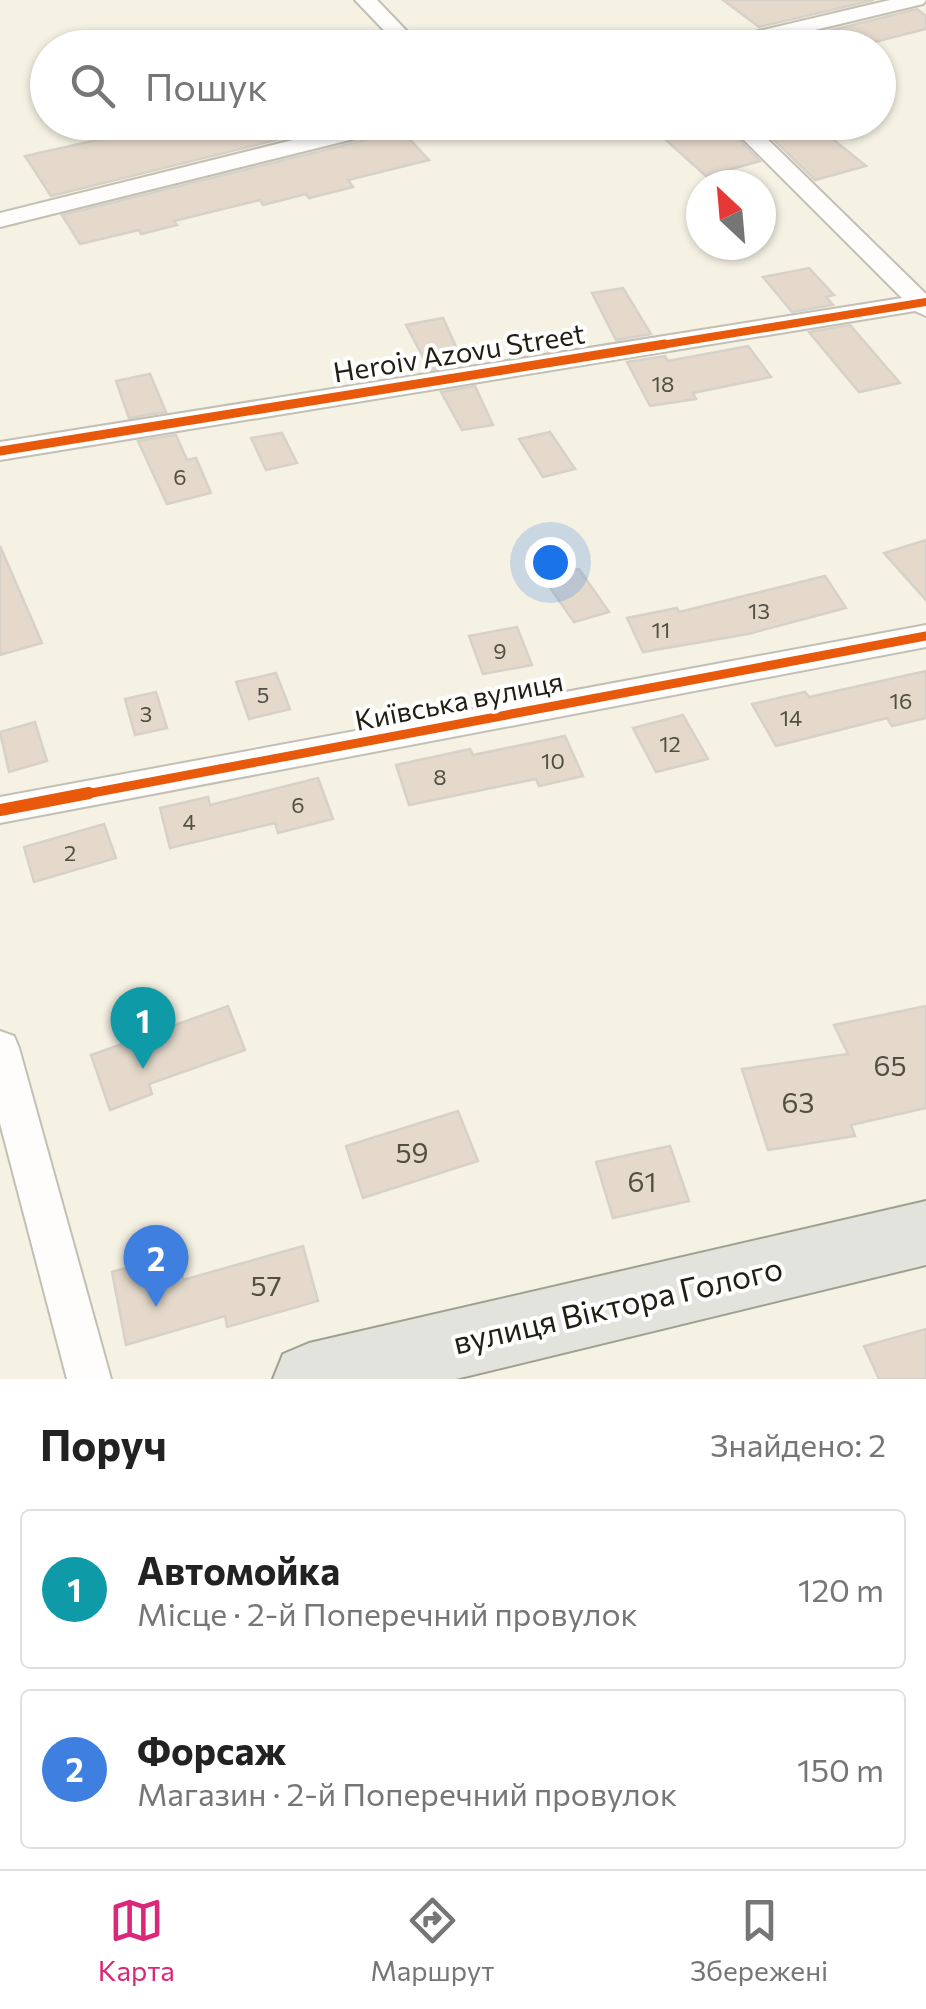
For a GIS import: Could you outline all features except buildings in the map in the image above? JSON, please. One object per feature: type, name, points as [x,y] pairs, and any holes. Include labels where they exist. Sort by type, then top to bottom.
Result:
[{"type":"main road","name":"вулиця Віктора Голого","points":[[309,1379],[926,1233]]},
{"type":"street","points":[[365,0],[395,30]]},
{"type":"street","points":[[788,30],[916,0]]},
{"type":"street","points":[[0,220],[322,140]]},
{"type":"street","points":[[756,140],[925,304]]},
{"type":"street","name":"Heroiv Azovu Street","points":[[0,451],[925,304]]},
{"type":"street","name":"Київська вулиця","points":[[0,810],[926,636]]},
{"type":"street","points":[[0,1048],[89,1379]]},
{"type":"cycle path","points":[[0,451],[926,302]]},
{"type":"cycle path","points":[[0,810],[926,636]]},
{"type":"place","name":"Автомойка","points":[[143,1069]]},
{"type":"place","name":"Форсаж","points":[[156,1307]]}]
